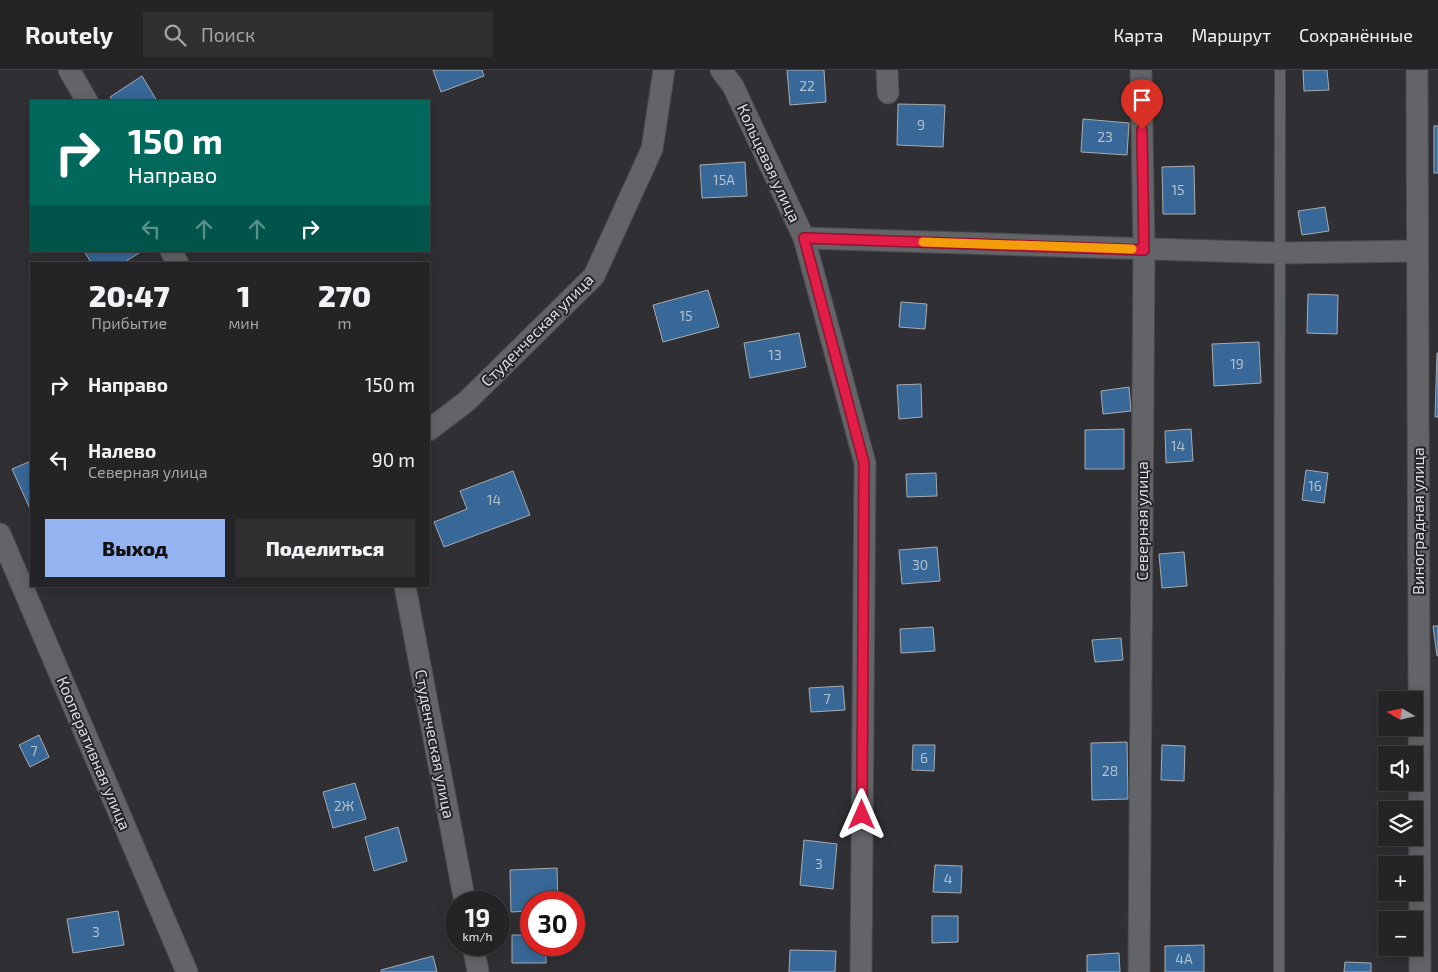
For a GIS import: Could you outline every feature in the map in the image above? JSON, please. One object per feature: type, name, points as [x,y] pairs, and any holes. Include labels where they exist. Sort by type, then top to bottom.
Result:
[{"type":"street","points":[[70,70],[86,100]]},
{"type":"street","name":"Студенческая улица","points":[[430,429],[467,401],[594,276],[652,149],[664,70]]},
{"type":"street","name":"Кольцевая улица","points":[[721,70],[733,86],[804,238],[864,463],[861,972]]},
{"type":"street","points":[[887,70],[888,93]]},
{"type":"street","name":"Северная улица","points":[[1139,972],[1144,250],[1141,70]]},
{"type":"street","name":"Виноградная улица","points":[[1417,70],[1416,251],[1420,972]]},
{"type":"street","points":[[804,238],[1281,253],[1416,251]]},
{"type":"street","name":"Кооперативная улица","points":[[0,534],[187,972]]},
{"type":"street","name":"Студенческая улица","points":[[405,587],[463,891]]},
{"type":"street","points":[[475,956],[478,972]]},
{"type":"lane","points":[[1279,972],[1280,70]]},
{"type":"building","points":[[433,70],[482,70],[484,76],[441,92]]},
{"type":"building","points":[[787,70],[824,70],[826,102],[790,105]]},
{"type":"building","points":[[1303,70],[1327,70],[1329,90],[1304,91]]},
{"type":"building","points":[[142,76],[156,100],[112,100],[110,97]]},
{"type":"building","points":[[898,104],[945,105],[943,147],[897,145]]},
{"type":"building","points":[[1083,119],[1129,123],[1127,155],[1081,152]]},
{"type":"building","points":[[1434,126],[1438,126],[1438,173],[1434,173]]},
{"type":"building","points":[[745,162],[747,196],[702,198],[700,165]]},
{"type":"building","points":[[1194,166],[1195,214],[1163,214],[1162,167]]},
{"type":"building","points":[[1325,207],[1329,231],[1302,235],[1298,211]]},
{"type":"building","points":[[85,252],[140,252],[125,262],[91,262]]},
{"type":"building","points":[[708,290],[719,327],[663,342],[653,305]]},
{"type":"building","points":[[1308,294],[1338,295],[1337,334],[1307,333]]},
{"type":"building","points":[[901,302],[927,304],[925,329],[899,327]]},
{"type":"building","points":[[799,333],[806,367],[750,378],[744,343]]},
{"type":"building","points":[[1259,342],[1261,383],[1214,386],[1212,344]]},
{"type":"building","points":[[1437,353],[1438,417],[1435,417]]},
{"type":"building","points":[[921,384],[922,417],[899,419],[897,385]]},
{"type":"building","points":[[1129,387],[1131,411],[1103,414],[1101,391]]},
{"type":"building","points":[[1124,429],[1124,469],[1085,469],[1085,430]]},
{"type":"building","points":[[1191,429],[1193,461],[1166,463],[1165,431]]},
{"type":"building","points":[[30,461],[30,509],[12,469]]},
{"type":"building","points":[[1306,470],[1328,473],[1324,503],[1302,500]]},
{"type":"building","points":[[513,471],[530,515],[444,547],[434,522],[467,509],[460,491]]},
{"type":"building","points":[[936,473],[937,496],[907,497],[906,474]]},
{"type":"building","points":[[937,547],[940,581],[902,584],[899,550]]},
{"type":"building","points":[[1184,552],[1187,586],[1162,588],[1159,554]]},
{"type":"building","points":[[1433,626],[1438,626],[1438,656],[1437,656]]},
{"type":"building","points":[[933,627],[935,651],[901,653],[900,629]]},
{"type":"building","points":[[1121,638],[1123,660],[1095,662],[1092,640]]},
{"type":"building","points":[[843,686],[845,710],[811,712],[809,688]]},
{"type":"building","points":[[39,735],[49,757],[30,767],[19,745]]},
{"type":"building","points":[[1127,742],[1128,799],[1092,800],[1091,743]]},
{"type":"building","points":[[913,745],[935,745],[934,771],[912,770]]},
{"type":"building","points":[[1162,745],[1185,746],[1184,781],[1161,780]]},
{"type":"building","points":[[355,783],[366,819],[333,828],[323,792]]},
{"type":"building","points":[[398,827],[407,861],[374,871],[365,837]]},
{"type":"building","points":[[804,840],[837,844],[833,889],[800,885]]},
{"type":"building","points":[[935,865],[962,866],[961,893],[933,892]]},
{"type":"building","points":[[557,868],[558,891],[520,891],[520,912],[511,912],[510,870]]},
{"type":"building","points":[[118,911],[124,945],[73,953],[67,919]]},
{"type":"building","points":[[932,916],[958,916],[958,942],[932,943]]},
{"type":"building","points":[[512,935],[520,935],[520,956],[546,956],[546,963],[512,963]]},
{"type":"building","points":[[1204,945],[1204,972],[1165,972],[1165,946]]},
{"type":"building","points":[[790,950],[836,951],[835,972],[789,972]]},
{"type":"building","points":[[1119,953],[1120,972],[1087,972],[1087,955]]},
{"type":"building","points":[[433,956],[437,972],[381,972],[381,970]]},
{"type":"building","points":[[1345,962],[1371,963],[1371,972],[1344,972]]},
{"type":"slow traffic","points":[[923,242],[1132,249]]},
{"type":"route","points":[[862,815],[864,463],[804,238],[1144,250],[1142,130]]}]
